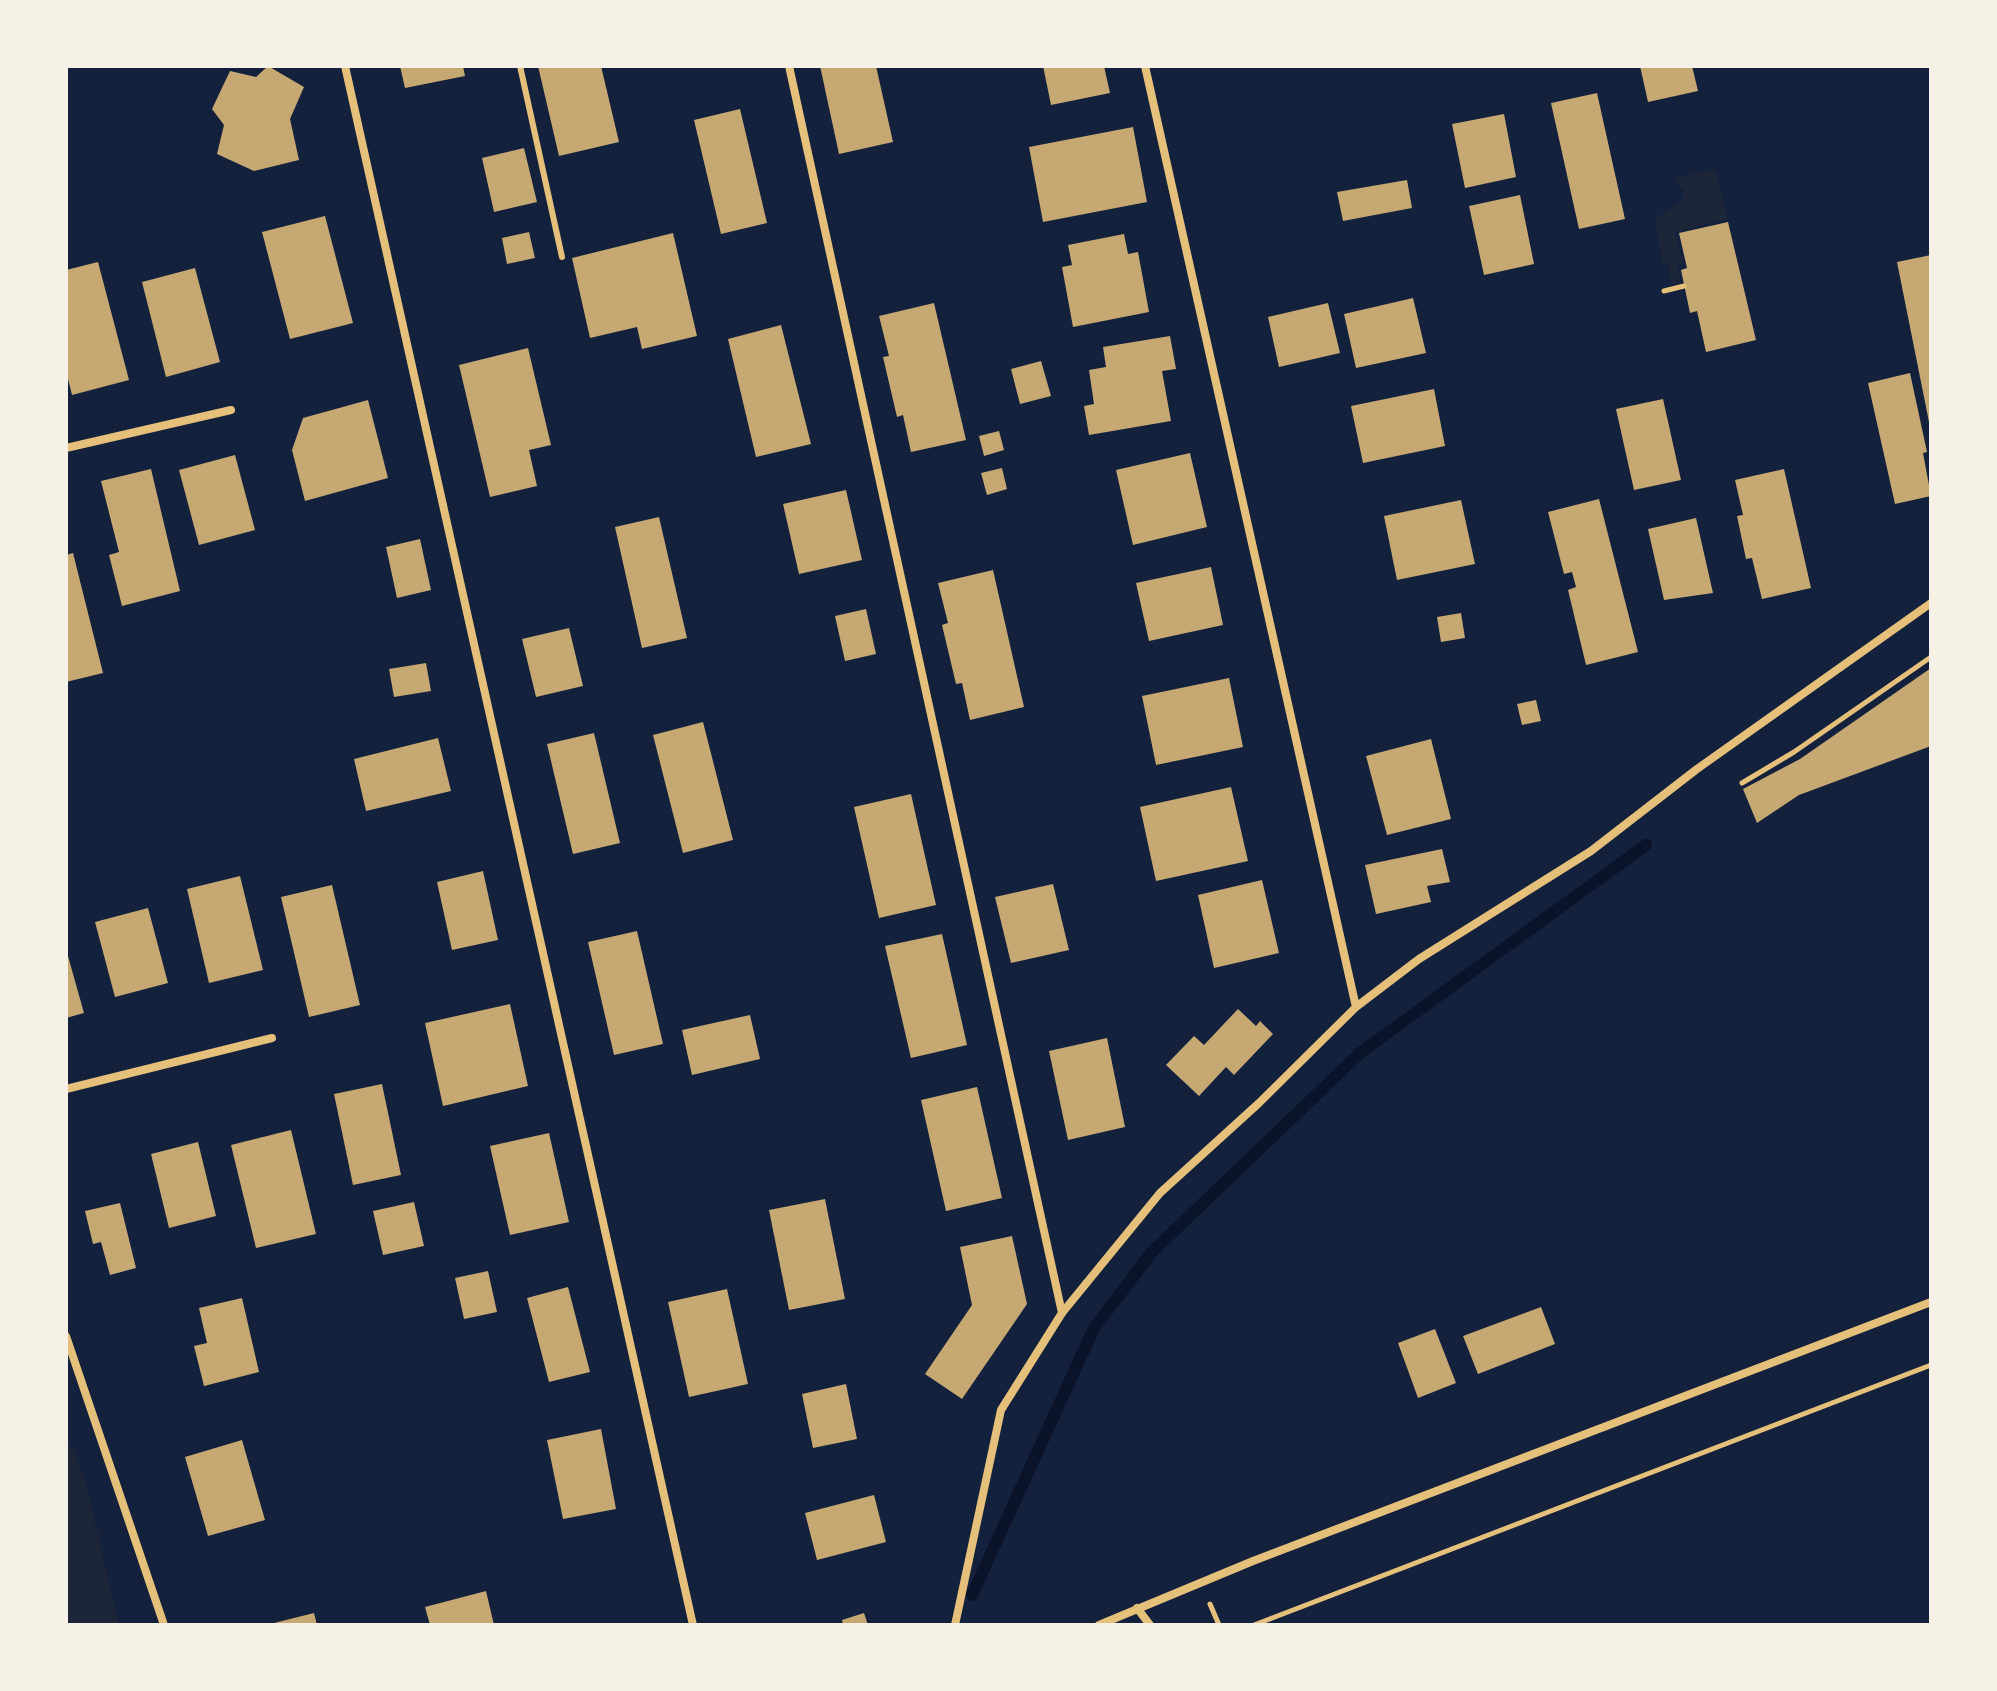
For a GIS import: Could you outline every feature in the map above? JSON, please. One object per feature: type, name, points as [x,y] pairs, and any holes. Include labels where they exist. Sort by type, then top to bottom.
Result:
[{"type":"street","points":[[345,66],[693,1625]]},
{"type":"street","points":[[789,66],[1062,1313]]},
{"type":"street","points":[[1145,66],[1356,1007]]},
{"type":"street","points":[[66,448],[231,410]]},
{"type":"street","points":[[955,1625],[1001,1410],[1062,1313],[1160,1193],[1259,1103],[1356,1007],[1419,959],[1591,851],[1697,769],[1931,603]]},
{"type":"street","points":[[66,1089],[272,1038]]},
{"type":"street","points":[[1099,1625],[1268,1555],[1931,1302]]},
{"type":"street","points":[[66,1336],[164,1625]]},
{"type":"street","points":[[1137,1608],[1150,1625]]},
{"type":"lane","points":[[520,66],[562,257]]},
{"type":"path","points":[[1664,291],[1684,286]]},
{"type":"path","points":[[1742,783],[1794,752],[1931,657]]},
{"type":"path","points":[[1254,1625],[1931,1365]]},
{"type":"shaded area","points":[[1716,169],[1727,219],[1675,232],[1683,264],[1677,267],[1681,283],[1672,285],[1668,263],[1663,264],[1655,219],[1684,200],[1683,191],[1674,179]]},
{"type":"shaded area","points":[[66,1433],[85,1480],[119,1625],[66,1625]]},
{"type":"building","points":[[268,66],[304,87],[290,119],[299,160],[254,171],[217,154],[224,125],[212,109],[230,71],[256,77]]},
{"type":"building","points":[[400,66],[463,66],[465,76],[405,88]]},
{"type":"building","points":[[538,66],[601,66],[619,142],[559,156]]},
{"type":"building","points":[[820,66],[876,66],[893,142],[839,154]]},
{"type":"building","points":[[1043,66],[1104,66],[1110,93],[1051,105]]},
{"type":"building","points":[[1640,66],[1692,66],[1698,91],[1648,102]]},
{"type":"building","points":[[1597,93],[1625,219],[1579,229],[1551,103]]},
{"type":"building","points":[[740,109],[767,223],[721,234],[694,120]]},
{"type":"building","points":[[1504,114],[1516,177],[1465,188],[1452,124]]},
{"type":"building","points":[[1133,127],[1147,202],[1043,222],[1029,147]]},
{"type":"building","points":[[524,148],[537,202],[494,212],[482,158]]},
{"type":"building","points":[[1407,180],[1412,208],[1343,221],[1337,192]]},
{"type":"building","points":[[1520,195],[1534,264],[1484,275],[1469,206]]},
{"type":"building","points":[[325,216],[353,323],[290,339],[262,232]]},
{"type":"building","points":[[1728,222],[1756,340],[1706,352],[1697,311],[1690,313],[1681,270],[1687,268],[1679,233]]},
{"type":"building","points":[[529,232],[535,258],[507,264],[502,238]]},
{"type":"building","points":[[673,233],[697,336],[642,349],[637,327],[590,338],[572,258]]},
{"type":"building","points":[[1124,234],[1128,254],[1138,252],[1149,312],[1073,327],[1062,267],[1072,265],[1068,245]]},
{"type":"building","points":[[1931,255],[1931,426],[1930,427],[1897,262]]},
{"type":"building","points":[[98,262],[129,380],[72,395],[66,371],[66,270]]},
{"type":"building","points":[[195,268],[220,362],[166,377],[142,282]]},
{"type":"building","points":[[1413,298],[1426,353],[1356,368],[1344,314]]},
{"type":"building","points":[[934,303],[966,440],[911,452],[903,415],[897,417],[883,357],[889,356],[879,316]]},
{"type":"building","points":[[1328,303],[1340,353],[1279,367],[1268,317]]},
{"type":"building","points":[[781,325],[811,444],[756,457],[728,339]]},
{"type":"building","points":[[1170,336],[1176,369],[1162,371],[1171,421],[1089,435],[1084,406],[1094,404],[1089,370],[1106,367],[1103,347]]},
{"type":"building","points":[[528,348],[551,445],[529,450],[537,486],[490,497],[459,365]]},
{"type":"building","points":[[1041,361],[1051,396],[1020,404],[1011,369]]},
{"type":"building","points":[[1910,373],[1927,452],[1923,453],[1931,496],[1895,504],[1868,383]]},
{"type":"building","points":[[1434,389],[1445,446],[1363,463],[1351,406]]},
{"type":"building","points":[[1663,399],[1681,480],[1634,490],[1616,409]]},
{"type":"building","points":[[368,400],[388,478],[305,501],[292,450],[303,418]]},
{"type":"building","points":[[999,431],[1004,450],[984,456],[979,436]]},
{"type":"building","points":[[1190,453],[1207,527],[1133,545],[1116,470]]},
{"type":"building","points":[[235,455],[255,530],[199,545],[179,470]]},
{"type":"building","points":[[1002,468],[1007,489],[987,495],[981,473]]},
{"type":"building","points":[[151,469],[180,591],[122,606],[109,555],[119,552],[101,481]]},
{"type":"building","points":[[1784,469],[1811,588],[1762,599],[1752,558],[1746,559],[1737,516],[1743,515],[1735,480]]},
{"type":"building","points":[[846,490],[862,560],[799,574],[783,504]]},
{"type":"building","points":[[1599,499],[1638,652],[1586,665],[1568,590],[1576,587],[1572,572],[1564,574],[1548,512]]},
{"type":"building","points":[[1461,500],[1475,564],[1397,580],[1384,516]]},
{"type":"building","points":[[659,517],[687,638],[642,648],[615,527]]},
{"type":"building","points":[[1696,518],[1713,593],[1664,600],[1648,529]]},
{"type":"building","points":[[420,539],[431,590],[397,598],[386,547]]},
{"type":"building","points":[[73,553],[103,673],[66,682],[66,555]]},
{"type":"building","points":[[1211,567],[1223,625],[1149,641],[1136,583]]},
{"type":"building","points":[[993,570],[1024,707],[970,720],[962,683],[956,684],[942,625],[948,623],[938,583]]},
{"type":"building","points":[[866,609],[876,654],[845,661],[835,616]]},
{"type":"building","points":[[1461,613],[1465,638],[1441,642],[1437,617]]},
{"type":"building","points":[[569,628],[583,686],[536,697],[522,639]]},
{"type":"building","points":[[426,663],[431,691],[394,697],[389,669]]},
{"type":"building","points":[[1931,668],[1931,746],[1799,795],[1757,823],[1743,789],[1800,759]]},
{"type":"building","points":[[1229,678],[1243,747],[1156,765],[1142,696]]},
{"type":"building","points":[[1536,700],[1541,721],[1522,725],[1517,704]]},
{"type":"building","points":[[703,722],[733,840],[683,853],[653,735]]},
{"type":"building","points":[[594,733],[620,843],[573,854],[547,744]]},
{"type":"building","points":[[438,738],[451,791],[366,811],[354,759]]},
{"type":"building","points":[[1431,739],[1451,819],[1387,835],[1366,756]]},
{"type":"building","points":[[1231,787],[1248,861],[1156,881],[1140,807]]},
{"type":"building","points":[[911,794],[936,905],[879,918],[854,807]]},
{"type":"building","points":[[1442,849],[1450,882],[1427,886],[1431,902],[1376,914],[1365,865]]},
{"type":"building","points":[[483,871],[498,940],[452,950],[437,882]]},
{"type":"building","points":[[240,876],[263,970],[209,983],[187,889]]},
{"type":"building","points":[[1262,880],[1279,953],[1214,968],[1198,895]]},
{"type":"building","points":[[1053,884],[1069,950],[1011,963],[995,897]]},
{"type":"building","points":[[332,885],[360,1005],[309,1017],[281,897]]},
{"type":"building","points":[[148,908],[168,983],[115,997],[95,922]]},
{"type":"building","points":[[637,931],[663,1044],[614,1055],[588,942]]},
{"type":"building","points":[[942,934],[967,1045],[911,1058],[885,946]]},
{"type":"building","points":[[66,949],[84,1013],[66,1018]]},
{"type":"building","points":[[510,1004],[528,1086],[443,1106],[425,1023]]},
{"type":"building","points":[[1238,1009],[1256,1026],[1260,1021],[1273,1034],[1234,1075],[1226,1067],[1199,1096],[1166,1065],[1194,1036],[1204,1045]]},
{"type":"building","points":[[750,1015],[760,1059],[692,1075],[682,1030]]},
{"type":"building","points":[[1107,1038],[1125,1127],[1068,1140],[1049,1051]]},
{"type":"building","points":[[382,1084],[401,1175],[353,1185],[334,1094]]},
{"type":"building","points":[[977,1087],[1002,1198],[946,1211],[921,1100]]},
{"type":"building","points":[[291,1130],[316,1234],[256,1248],[231,1145]]},
{"type":"building","points":[[549,1133],[569,1222],[510,1235],[490,1146]]},
{"type":"building","points":[[198,1142],[216,1216],[169,1228],[151,1154]]},
{"type":"building","points":[[825,1199],[845,1299],[789,1310],[769,1210]]},
{"type":"building","points":[[414,1202],[424,1246],[383,1255],[373,1211]]},
{"type":"building","points":[[120,1203],[136,1268],[110,1275],[101,1242],[93,1244],[85,1211]]},
{"type":"building","points":[[1012,1236],[1027,1304],[962,1399],[925,1374],[972,1305],[960,1247]]},
{"type":"building","points":[[488,1271],[497,1312],[464,1319],[455,1278]]},
{"type":"building","points":[[568,1287],[590,1372],[549,1382],[527,1298]]},
{"type":"building","points":[[727,1289],[748,1384],[689,1397],[668,1302]]},
{"type":"building","points":[[242,1298],[259,1372],[204,1386],[194,1346],[207,1343],[199,1308]]},
{"type":"building","points":[[1541,1307],[1555,1344],[1478,1374],[1463,1336]]},
{"type":"building","points":[[1435,1329],[1456,1383],[1418,1398],[1398,1343]]},
{"type":"building","points":[[846,1384],[857,1439],[813,1448],[802,1394]]},
{"type":"building","points":[[601,1429],[616,1509],[563,1519],[547,1440]]},
{"type":"building","points":[[242,1440],[265,1520],[208,1536],[185,1457]]},
{"type":"building","points":[[874,1495],[886,1542],[817,1560],[805,1513]]},
{"type":"building","points":[[486,1591],[494,1625],[430,1625],[425,1607]]},
{"type":"building","points":[[314,1613],[317,1625],[270,1625],[270,1624]]},
{"type":"building","points":[[864,1613],[868,1625],[843,1625],[842,1620]]},
{"type":"waterway","points":[[972,1595],[1094,1328],[1152,1252],[1360,1053],[1646,845]]}]
